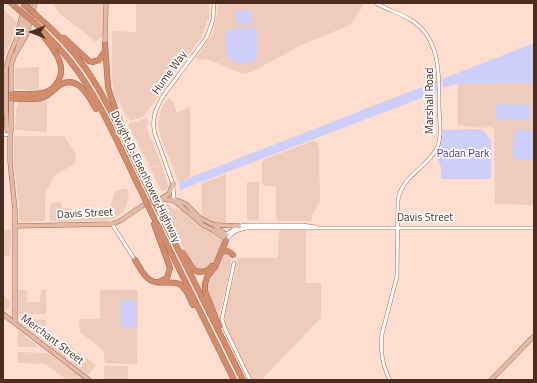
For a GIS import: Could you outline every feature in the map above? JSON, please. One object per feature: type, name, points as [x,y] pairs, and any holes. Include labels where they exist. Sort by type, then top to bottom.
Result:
[{"type":"highway","name":"Dwight D. Eisenhower Highway","points":[[11,3],[59,48],[79,73],[98,104],[234,380]]},
{"type":"highway","name":"Dwight D. Eisenhower Highway","points":[[24,3],[52,30],[77,58],[92,79],[105,102],[243,380]]},
{"type":"highway","points":[[7,97],[46,92],[60,79],[61,65],[58,57],[34,23]]},
{"type":"highway","points":[[52,30],[61,34],[86,59],[92,62],[96,62],[102,58],[105,52],[105,44]]},
{"type":"highway","points":[[105,44],[106,72],[109,92],[130,153]]},
{"type":"highway","points":[[7,97],[42,98],[62,84],[72,82],[79,85],[85,91],[117,142]]},
{"type":"highway","points":[[151,212],[154,226],[170,268],[167,278],[155,282]]},
{"type":"highway","points":[[173,239],[194,269],[202,272],[211,268],[225,237]]},
{"type":"highway","points":[[222,338],[219,325],[205,287],[207,277],[215,267],[225,237]]},
{"type":"highway","points":[[219,255],[224,251],[230,252],[233,255]]},
{"type":"highway","points":[[134,260],[145,276],[150,280],[155,282],[180,284],[205,321]]},
{"type":"main road","points":[[16,40],[24,3]]},
{"type":"main road","points":[[15,323],[15,210],[10,162],[11,130],[7,97],[6,68],[8,57],[22,30],[29,3]]},
{"type":"main road","points":[[7,97],[11,66],[33,3]]},
{"type":"main road","points":[[105,44],[106,3]]},
{"type":"main road","points":[[161,199],[169,194],[173,184]]},
{"type":"main road","name":"Davis Street","points":[[15,226],[112,224],[120,221],[142,206],[161,199],[179,201],[186,204],[200,218],[214,225],[225,237]]},
{"type":"main road","name":"Davis Street","points":[[174,201],[203,225],[225,237]]},
{"type":"main road","points":[[214,225],[239,226]]},
{"type":"main road","points":[[9,319],[14,316],[15,312]]},
{"type":"main road","name":"Merchant Street","points":[[3,314],[90,380]]},
{"type":"main road","points":[[491,380],[534,336]]},
{"type":"street","name":"Hume Way","points":[[174,201],[173,184],[155,134],[153,123],[155,112],[163,96],[207,37],[213,20],[214,3]]},
{"type":"street","name":"Marshall Road","points":[[376,3],[408,18],[424,31],[432,43],[437,55],[439,68],[438,145],[433,154],[410,177],[401,189],[398,200],[397,278],[381,343],[384,365],[390,380]]},
{"type":"street","points":[[3,134],[10,134]]},
{"type":"street","points":[[112,224],[134,260]]},
{"type":"street","name":"Davis Street","points":[[225,237],[239,226],[302,225],[316,227]]},
{"type":"street","name":"Davis Street","points":[[225,237],[237,230],[246,228],[534,228]]},
{"type":"street","points":[[234,263],[222,319],[250,380]]},
{"type":"shaded area","points":[[53,3],[103,3],[103,36],[96,42],[59,13]]},
{"type":"shaded area","points":[[136,3],[209,3],[209,19],[207,20],[202,36],[143,117],[131,121],[127,117],[114,93],[112,79],[112,31],[136,32]]},
{"type":"shaded area","points":[[218,3],[365,3],[350,25],[301,45],[252,72],[243,74],[210,60],[195,59],[212,35],[216,21]]},
{"type":"shaded area","points":[[3,9],[18,23],[3,61]]},
{"type":"shaded area","points":[[39,67],[38,90],[15,88],[15,68]]},
{"type":"shaded area","points":[[534,83],[534,205],[495,204],[494,129],[491,127],[479,128],[458,125],[458,84]]},
{"type":"shaded area","points":[[169,98],[173,102],[177,113],[190,107],[190,179],[178,181],[158,126],[163,105]]},
{"type":"shaded area","points":[[47,101],[47,132],[16,130],[16,110],[18,102]]},
{"type":"shaded area","points":[[147,118],[149,123],[146,126],[161,163],[150,168],[128,124]]},
{"type":"shaded area","points":[[15,136],[64,136],[76,154],[75,163],[53,177],[45,195],[45,221],[22,222],[19,219],[19,206],[14,166]]},
{"type":"shaded area","points":[[312,141],[317,142],[319,148],[320,201],[312,215],[311,221],[277,220],[276,187],[265,186],[262,183],[263,160]]},
{"type":"shaded area","points":[[161,163],[169,188],[162,191],[150,169]]},
{"type":"shaded area","points":[[226,174],[226,225],[211,222],[202,217],[202,183]]},
{"type":"shaded area","points":[[247,182],[259,182],[258,220],[247,219]]},
{"type":"shaded area","points":[[122,189],[127,189],[129,197],[124,211],[116,218],[106,221],[50,221],[50,205],[52,203],[61,202],[62,208],[70,209],[74,212],[106,211],[110,207],[115,192]]},
{"type":"shaded area","points":[[160,204],[169,204],[171,207],[181,210],[195,223],[217,235],[227,243],[231,250],[231,264],[220,312],[215,311],[207,288],[208,281],[214,272],[208,267],[201,270],[193,265]]},
{"type":"shaded area","points":[[279,229],[306,229],[306,283],[321,283],[321,318],[261,380],[252,380],[226,327],[225,314],[236,270],[237,258],[278,258]]},
{"type":"shaded area","points":[[3,230],[10,230],[11,232],[10,256],[3,256]]},
{"type":"shaded area","points":[[17,290],[27,290],[27,302],[40,302],[41,290],[46,290],[46,314],[18,314]]},
{"type":"shaded area","points":[[100,290],[138,290],[137,364],[105,363],[103,350],[80,332],[79,319],[100,319]]},
{"type":"shaded area","points":[[3,294],[12,304],[4,313],[3,311]]},
{"type":"shaded area","points":[[19,319],[46,320],[46,339],[43,340],[19,322]]},
{"type":"shaded area","points":[[19,331],[38,346],[17,347]]},
{"type":"shaded area","points":[[63,341],[74,348],[66,359],[50,347],[50,342],[58,342],[61,344]]},
{"type":"shaded area","points":[[18,352],[47,353],[84,379],[67,380],[45,364],[18,363]]},
{"type":"shaded area","points":[[78,352],[96,365],[88,375],[70,362]]},
{"type":"shaded area","points":[[104,366],[128,366],[128,380],[104,380]]},
{"type":"green space","points":[[236,10],[251,10],[252,24],[236,25]]},
{"type":"green space","points":[[255,27],[257,29],[257,60],[243,64],[230,60],[226,53],[226,30]]},
{"type":"green space","points":[[534,43],[534,83],[457,84],[443,88],[442,79]]},
{"type":"green space","points":[[437,81],[437,92],[180,190],[179,181],[190,179],[191,177]]},
{"type":"green space","points":[[496,104],[530,105],[530,120],[496,120]]},
{"type":"green space","name":"Padan Park","points":[[441,130],[483,130],[491,140],[491,179],[441,179],[441,167],[435,155],[440,145]]},
{"type":"green space","points":[[516,130],[534,130],[534,160],[520,160],[513,158],[513,141]]},
{"type":"green space","points":[[121,300],[136,300],[136,328],[121,328]]}]
